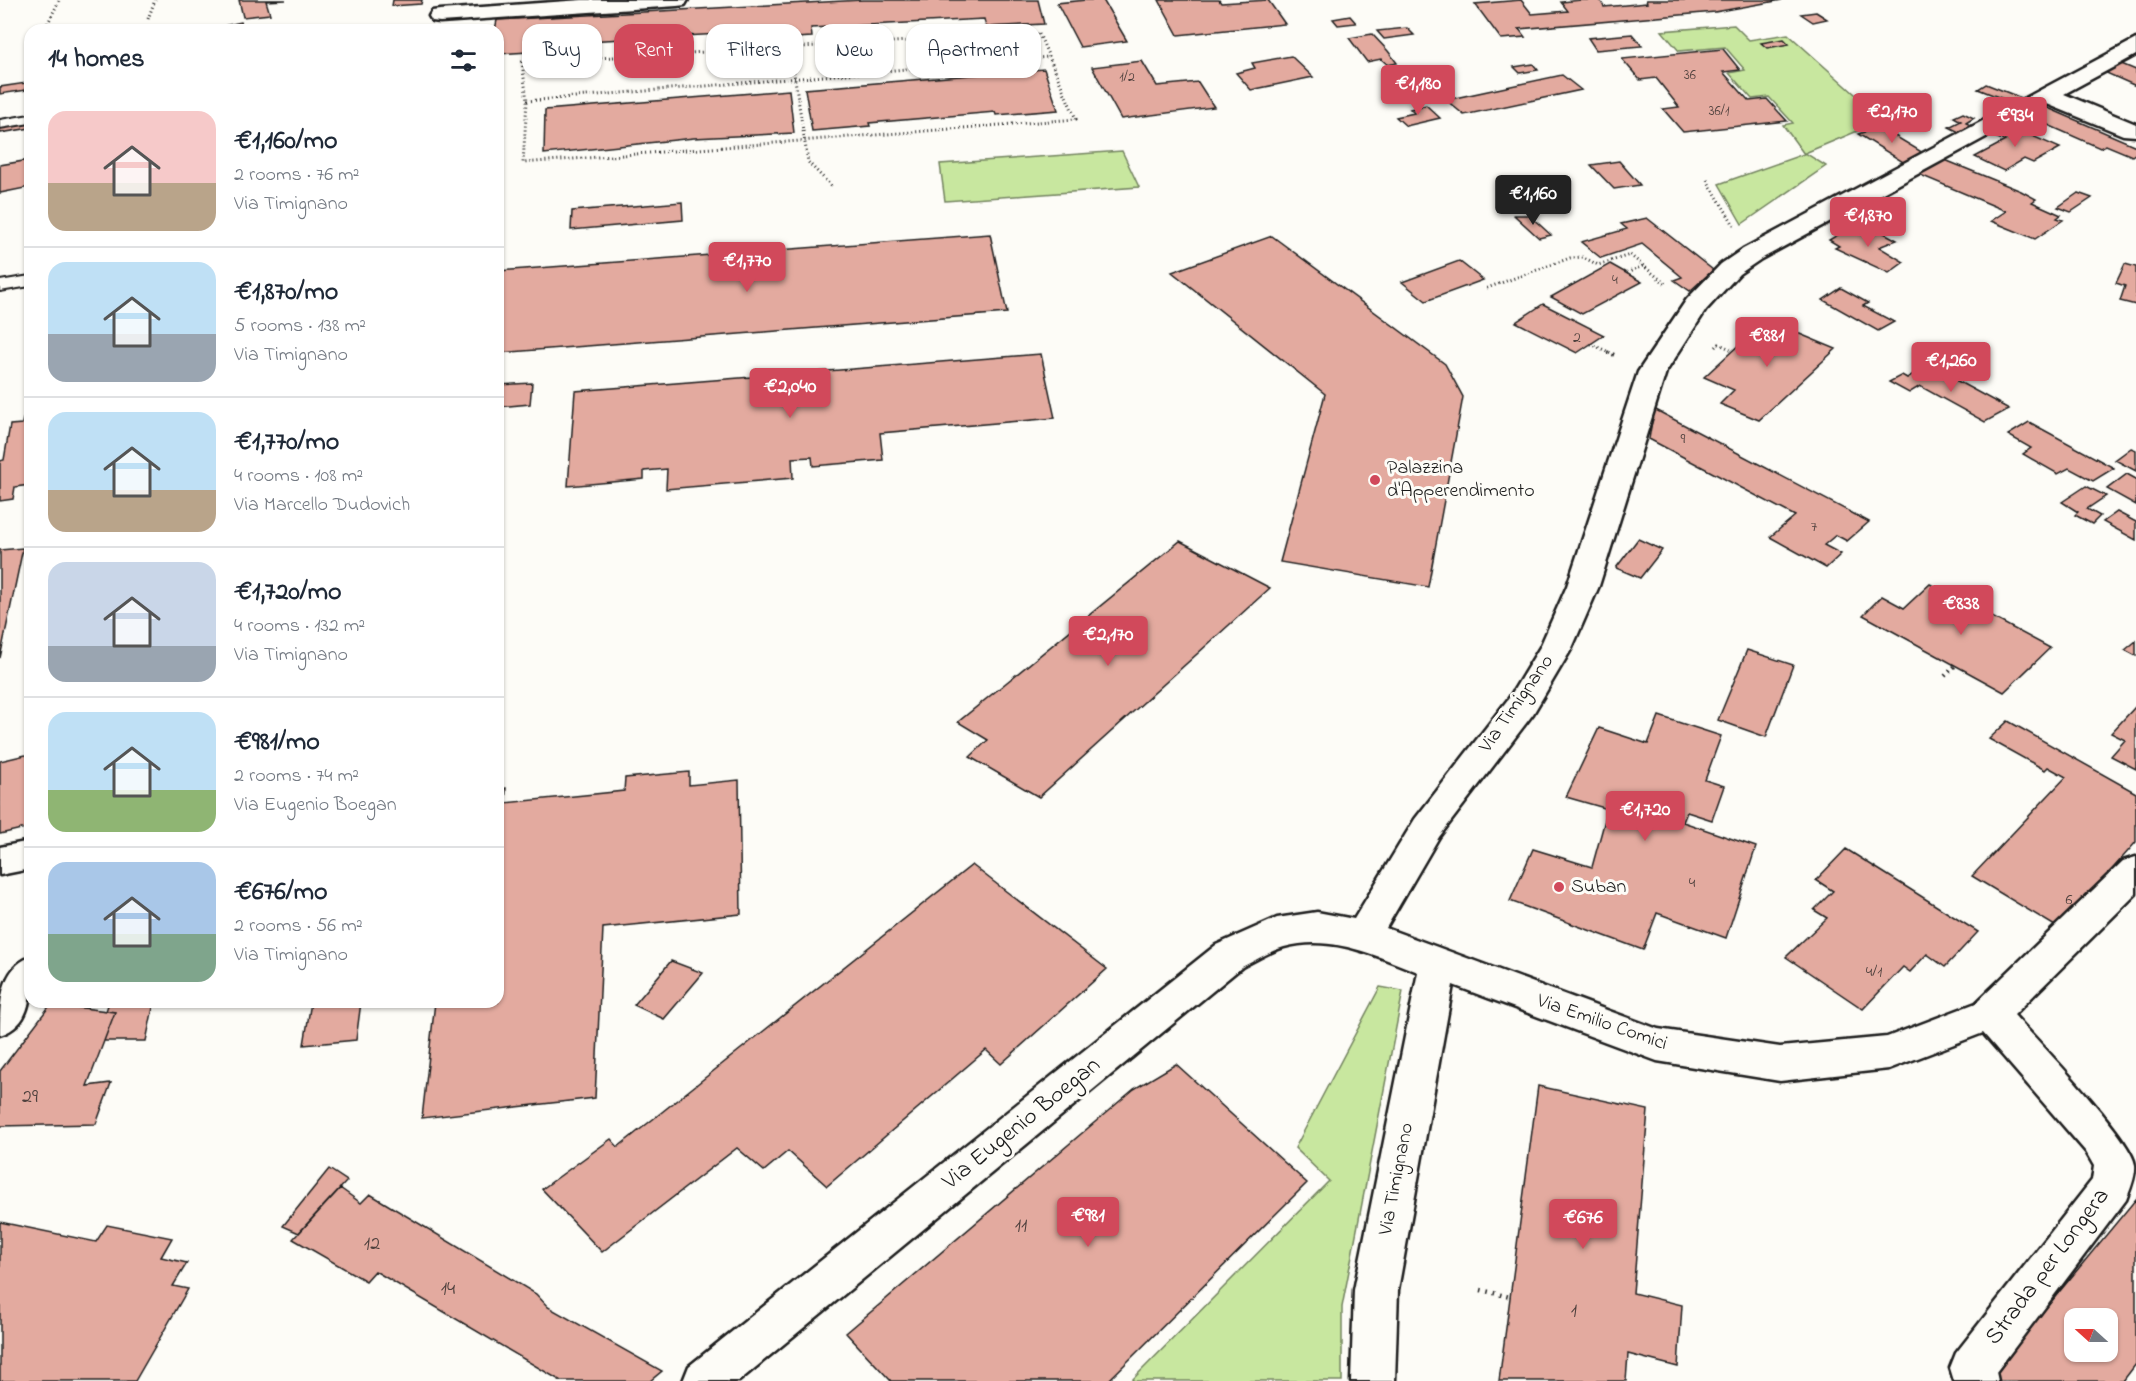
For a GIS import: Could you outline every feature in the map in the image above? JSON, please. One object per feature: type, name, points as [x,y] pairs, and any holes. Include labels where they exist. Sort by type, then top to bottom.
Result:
[{"type":"street","points":[[443,15],[485,10],[677,0]]},
{"type":"street","name":"Via Timignano","points":[[1363,935],[1427,828],[1521,706],[1557,648],[1583,586],[1652,372],[1696,305],[1730,269],[1752,254],[2136,46]]},
{"type":"street","points":[[2046,95],[2132,130]]},
{"type":"street","points":[[0,861],[24,856]]},
{"type":"street","name":"Via Emilio Comici","points":[[1438,964],[1657,1045],[1780,1064],[1889,1053],[1990,1014],[2136,871]]},
{"type":"street","name":"Via Eugenio Boegan","points":[[705,1381],[1229,956],[1277,933],[1317,927],[1363,935]]},
{"type":"street","points":[[1363,935],[1438,964]]},
{"type":"street","name":"Via Timignano","points":[[1373,1381],[1376,1290],[1438,964]]},
{"type":"street","points":[[0,1019],[24,981]]},
{"type":"street","name":"Strada per Longera","points":[[1976,1381],[1972,1368],[2111,1187],[2115,1164],[2100,1140],[1990,1014]]},
{"type":"lane","points":[[0,124],[24,120]]},
{"type":"lane","points":[[0,286],[24,282]]},
{"type":"path","points":[[148,19],[155,0]]},
{"type":"path","points":[[48,24],[59,1]]},
{"type":"path","points":[[706,52],[522,62],[527,101],[523,163],[1076,119],[1039,34],[803,47]]},
{"type":"path","points":[[527,101],[1049,57]]},
{"type":"path","points":[[795,79],[808,162],[832,187]]},
{"type":"path","points":[[1707,180],[1752,254]]},
{"type":"path","points":[[1487,288],[1577,256],[1590,259],[1598,265],[1630,255],[1664,283]]},
{"type":"path","points":[[1627,273],[1644,265]]},
{"type":"path","points":[[1945,676],[1956,665]]},
{"type":"path","points":[[1481,1290],[1510,1297]]},
{"type":"green space","points":[[1734,25],[1749,40],[1788,34],[1884,120],[1805,153],[1826,166],[1742,224],[1719,184],[1804,154],[1783,125],[1793,123],[1769,97],[1752,99],[1729,73],[1745,70],[1725,47],[1679,51],[1662,31]]},
{"type":"green space","points":[[1122,151],[1139,187],[945,201],[940,164]]},
{"type":"green space","points":[[1380,987],[1403,991],[1342,1307],[1342,1381],[1131,1381],[1329,1181],[1295,1148]]},
{"type":"building","points":[[239,0],[286,0],[266,1],[270,14],[243,17]]},
{"type":"building","points":[[393,0],[422,0],[421,4],[392,6]]},
{"type":"building","points":[[862,0],[1038,0],[1044,24],[985,24],[984,19],[888,24],[815,24],[815,28],[811,28],[812,37],[803,38],[803,24],[706,24],[706,35],[694,35],[694,24],[614,24],[614,40],[602,40],[602,24],[522,24],[522,52],[504,54],[504,24],[496,24],[497,20]]},
{"type":"building","points":[[1103,0],[1127,41],[1080,47],[1057,3]]},
{"type":"building","points":[[1159,0],[1219,0],[1221,3],[1268,0],[1285,24],[1178,35]]},
{"type":"building","points":[[1521,0],[1532,14],[1568,11],[1561,2],[1581,0],[1600,0],[1604,7],[1647,3],[1646,0],[1782,0],[1715,12],[1519,29],[1525,37],[1501,39],[1475,4]]},
{"type":"building","points":[[1816,12],[1827,19],[1813,22],[1801,14]]},
{"type":"building","points":[[1350,16],[1356,23],[1338,25],[1333,19]]},
{"type":"building","points":[[1407,28],[1414,35],[1384,39],[1377,31]]},
{"type":"building","points":[[1372,34],[1397,63],[1388,65],[1381,59],[1367,62],[1349,38]]},
{"type":"building","points":[[1632,34],[1642,46],[1596,50],[1588,38]]},
{"type":"building","points":[[1784,39],[1789,44],[1767,48],[1761,43]]},
{"type":"building","points":[[1723,49],[1740,70],[1723,72],[1749,101],[1767,99],[1787,121],[1683,132],[1663,109],[1679,107],[1656,78],[1640,80],[1622,59]]},
{"type":"building","points":[[1291,56],[1313,77],[1251,90],[1236,73],[1255,68],[1252,63]]},
{"type":"building","points":[[1142,61],[1157,86],[1198,82],[1214,107],[1121,119],[1092,67]]},
{"type":"building","points":[[2119,63],[2136,70],[2136,86],[2104,72]]},
{"type":"building","points":[[1533,64],[1538,70],[1520,73],[1514,67]]},
{"type":"building","points":[[1041,69],[1044,69],[1058,110],[996,115],[995,112],[869,123],[870,126],[812,131],[805,89],[936,78],[1041,78]]},
{"type":"building","points":[[1562,75],[1581,90],[1464,115],[1446,100]]},
{"type":"building","points":[[24,83],[24,90],[0,94],[0,87]]},
{"type":"building","points":[[1986,84],[2024,99],[2016,104],[1978,89]]},
{"type":"building","points":[[789,90],[794,133],[694,138],[544,154],[545,110]]},
{"type":"building","points":[[1426,105],[1440,118],[1406,126],[1396,117],[1414,113],[1410,109]]},
{"type":"building","points":[[2041,105],[2136,146],[2136,153],[2132,156],[2106,145],[2100,148],[2023,114]]},
{"type":"building","points":[[1963,113],[1974,118],[1966,123],[1975,127],[1963,134],[1949,127],[1961,121],[1954,117]]},
{"type":"building","points":[[24,124],[24,129],[0,133],[0,128]]},
{"type":"building","points":[[2005,124],[2060,148],[2033,163],[2024,159],[2004,171],[1975,157],[2005,141],[1987,134]]},
{"type":"building","points":[[1880,127],[1925,154],[1903,162],[1858,134]]},
{"type":"building","points":[[1945,160],[2021,191],[2036,199],[2032,202],[2061,215],[2057,218],[2063,220],[2035,239],[1991,221],[2006,211],[1918,174]]},
{"type":"building","points":[[24,161],[24,188],[0,193],[0,165]]},
{"type":"building","points":[[1619,161],[1640,185],[1614,189],[1591,165]]},
{"type":"building","points":[[2078,193],[2092,198],[2071,212],[2058,207]]},
{"type":"building","points":[[682,202],[683,220],[571,230],[572,211]]},
{"type":"building","points":[[1514,215],[1529,215],[1551,235],[1539,238]]},
{"type":"building","points":[[1647,218],[1713,270],[1690,291],[1674,280],[1682,277],[1642,244],[1601,258],[1581,242],[1627,229],[1621,224]]},
{"type":"building","points":[[1851,227],[1864,233],[1875,228],[1897,240],[1879,247],[1904,262],[1889,273],[1835,248],[1839,246],[1829,240]]},
{"type":"building","points":[[990,234],[1007,313],[504,353],[504,271]]},
{"type":"building","name":"Palazzina d'Apperendimento","points":[[1272,236],[1445,364],[1463,397],[1428,587],[1280,562],[1325,394],[1172,272]]},
{"type":"building","points":[[1459,261],[1483,280],[1426,301],[1402,282]]},
{"type":"building","points":[[1610,264],[1642,282],[1582,314],[1551,297]]},
{"type":"building","points":[[2125,264],[2136,267],[2136,305],[2120,301],[2125,286],[2116,283]]},
{"type":"building","points":[[1841,288],[1868,303],[1863,306],[1894,322],[1878,331],[1823,300]]},
{"type":"building","points":[[1543,304],[1604,335],[1577,353],[1516,322]]},
{"type":"building","points":[[1766,320],[1836,349],[1759,420],[1720,404],[1734,390],[1704,377]]},
{"type":"building","points":[[1041,354],[1055,418],[880,433],[883,460],[813,466],[812,457],[792,458],[793,478],[666,489],[667,469],[644,471],[644,479],[568,486],[575,391]]},
{"type":"building","points":[[1928,365],[2009,409],[1985,422],[1920,386],[1909,393],[1889,382],[1902,375],[1907,378]]},
{"type":"building","points":[[532,383],[530,404],[504,406],[504,385]]},
{"type":"building","points":[[1654,409],[1869,522],[1847,541],[1836,535],[1824,545],[1841,554],[1826,568],[1770,537],[1795,516],[1649,439]]},
{"type":"building","points":[[23,419],[24,486],[15,487],[13,499],[0,501],[0,461],[4,460],[10,425],[22,424]]},
{"type":"building","points":[[2029,422],[2114,468],[2093,481],[2069,468],[2058,474],[2023,454],[2031,448],[2008,435]]},
{"type":"building","points":[[2131,448],[2136,450],[2136,471],[2115,460]]},
{"type":"building","points":[[2127,474],[2136,479],[2136,505],[2107,489]]},
{"type":"building","points":[[2086,486],[2106,496],[2087,509],[2100,516],[2092,524],[2075,515],[2078,512],[2062,502]]},
{"type":"building","points":[[2117,512],[2136,522],[2136,540],[2103,522]]},
{"type":"building","points":[[1638,539],[1662,550],[1640,578],[1616,568]]},
{"type":"building","points":[[1180,541],[1270,588],[1039,797],[970,757],[988,740],[958,722]]},
{"type":"building","points":[[23,548],[0,658],[0,550]]},
{"type":"building","points":[[1930,584],[2050,648],[2004,692],[1863,615],[1882,596],[1904,608]]},
{"type":"building","points":[[2136,641],[2136,656],[2125,650]]},
{"type":"building","points":[[1747,650],[1793,665],[1766,737],[1718,720]]},
{"type":"building","points":[[2136,706],[2136,769],[2111,756],[2125,740],[2111,733]]},
{"type":"building","points":[[1659,716],[1721,736],[1705,780],[1724,786],[1712,820],[1687,812],[1683,822],[1756,847],[1726,938],[1657,913],[1643,950],[1510,901],[1533,849],[1592,867],[1608,809],[1566,797],[1599,728],[1648,744]]},
{"type":"building","points":[[2008,721],[2136,793],[2136,842],[2060,929],[1972,876],[2066,777],[2048,767],[2045,770],[1989,739]]},
{"type":"building","points":[[24,755],[24,828],[0,834],[0,761]]},
{"type":"building","points":[[689,772],[689,785],[739,780],[741,914],[603,928],[595,1098],[422,1118],[434,1008],[504,1008],[504,788],[506,788],[505,803],[624,791],[625,778]]},
{"type":"building","points":[[1846,849],[1978,932],[1945,967],[1927,954],[1910,972],[1903,967],[1863,1009],[1786,957],[1827,918],[1814,910],[1833,891],[1816,880]]},
{"type":"building","points":[[972,865],[1107,969],[1001,1064],[986,1050],[827,1186],[788,1151],[764,1171],[737,1148],[602,1252],[542,1189],[611,1139],[618,1147]]},
{"type":"building","points":[[671,961],[703,973],[664,1019],[634,1005]]},
{"type":"building","points":[[48,1008],[83,1008],[115,1012],[87,1086],[111,1083],[96,1124],[0,1126],[0,1071]]},
{"type":"building","points":[[107,1008],[153,1008],[146,1041],[104,1041],[115,1012],[106,1011]]},
{"type":"building","points":[[310,1008],[360,1008],[356,1040],[304,1045]]},
{"type":"building","points":[[1176,1064],[1307,1183],[1108,1381],[891,1381],[846,1333],[1134,1089]]},
{"type":"building","points":[[1538,1086],[1648,1110],[1633,1293],[1682,1305],[1678,1367],[1628,1354],[1626,1381],[1499,1381]]},
{"type":"building","points":[[329,1169],[347,1181],[299,1233],[283,1226]]},
{"type":"building","points":[[340,1188],[361,1203],[370,1194],[536,1294],[548,1307],[662,1371],[650,1381],[561,1381],[375,1271],[366,1281],[293,1239]]},
{"type":"building","points":[[2136,1199],[2136,1364],[2123,1381],[1992,1381],[1988,1378]]},
{"type":"building","points":[[0,1222],[96,1242],[107,1225],[172,1238],[161,1257],[187,1263],[173,1286],[188,1289],[135,1381],[0,1381]]},
{"type":"place","name":"Palazzina d'Apperendimento","points":[[1375,480]]},
{"type":"place","name":"Suban","points":[[1559,887]]}]
